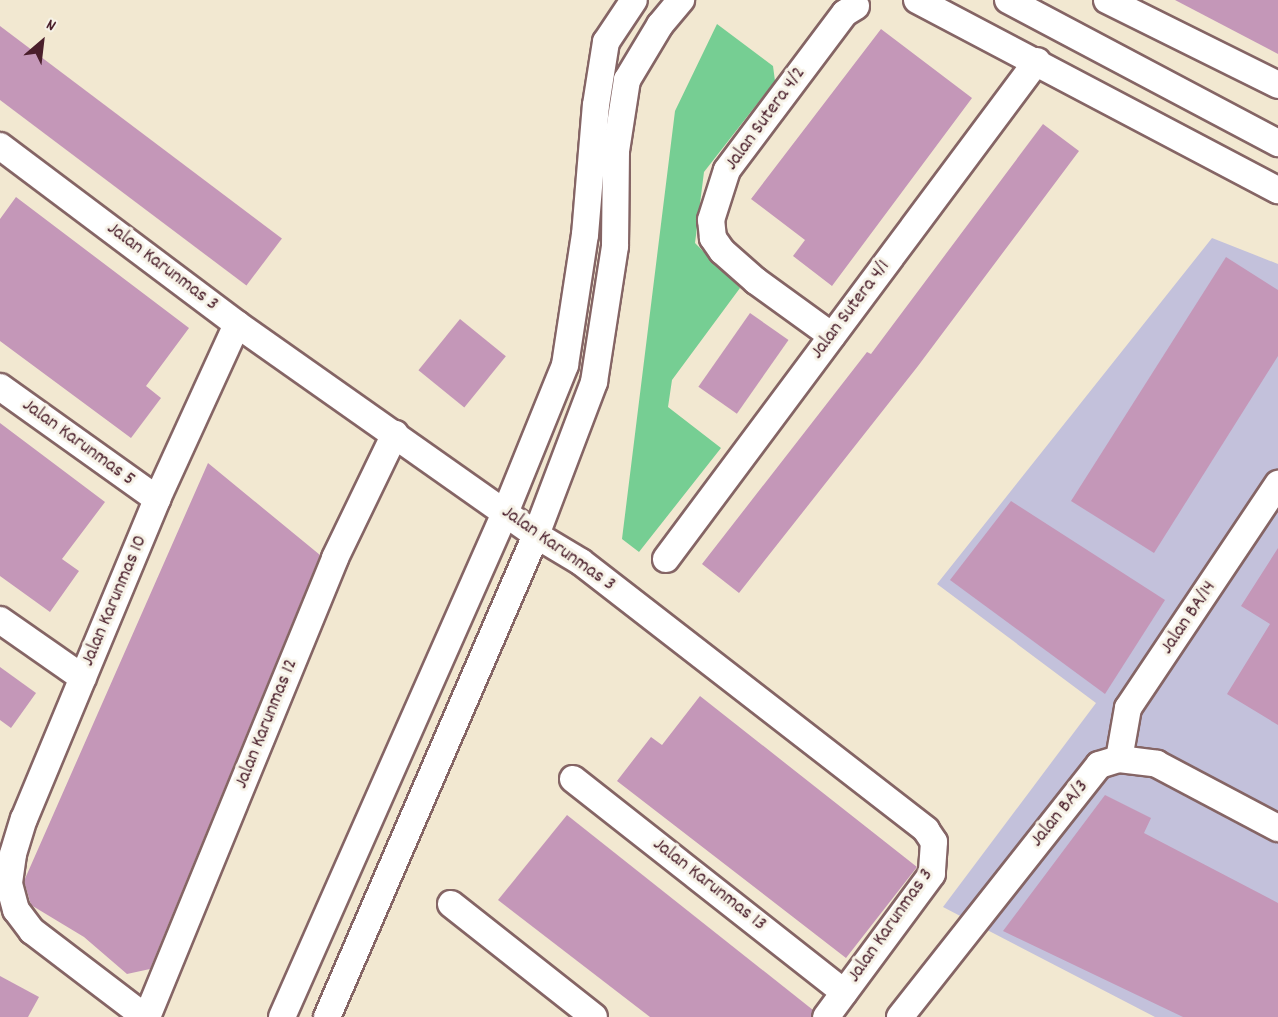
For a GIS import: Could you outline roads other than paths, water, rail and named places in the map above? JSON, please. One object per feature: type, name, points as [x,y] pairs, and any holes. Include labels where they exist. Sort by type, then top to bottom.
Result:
[{"type":"street","points":[[282,1017],[505,513],[565,365],[585,235],[596,105],[606,42],[634,0]]},
{"type":"street","points":[[327,1017],[536,535],[594,382],[615,246],[615,151],[627,80],[660,25],[681,0]]},
{"type":"street","points":[[917,0],[1037,61],[1278,190]]},
{"type":"street","points":[[1008,0],[1278,143]]},
{"type":"street","points":[[1107,0],[1278,85]]},
{"type":"street","name":"Jalan Sutera 4/2","points":[[832,336],[756,281],[722,251],[713,238],[711,220],[727,170],[845,13],[856,6]]},
{"type":"street","points":[[606,42],[660,25]]},
{"type":"street","name":"Jalan Sutera 4/1","points":[[666,559],[1037,61]]},
{"type":"street","name":"Jalan Karunmas 3","points":[[0,146],[237,324],[536,535],[581,562],[926,830],[934,842],[932,874],[826,1017]]},
{"type":"street","name":"Jalan Karunmas 10","points":[[146,1017],[32,931],[16,910],[9,883],[24,819],[157,500],[237,324]]},
{"type":"street","name":"Jalan Karunmas 5","points":[[0,387],[157,500]]},
{"type":"street","name":"Jalan Karunmas 12","points":[[146,1017],[335,558],[395,434]]},
{"type":"street","name":"Jalan BA/14","points":[[1119,759],[1128,708],[1278,484]]},
{"type":"street","points":[[0,620],[83,678]]},
{"type":"street","points":[[1119,759],[1157,764],[1278,828]]},
{"type":"street","name":"Jalan BA/3","points":[[900,1017],[1081,786],[1100,765],[1119,759]]},
{"type":"street","name":"Jalan Karunmas 13","points":[[573,778],[844,992]]},
{"type":"street","points":[[451,904],[594,1017]]}]
